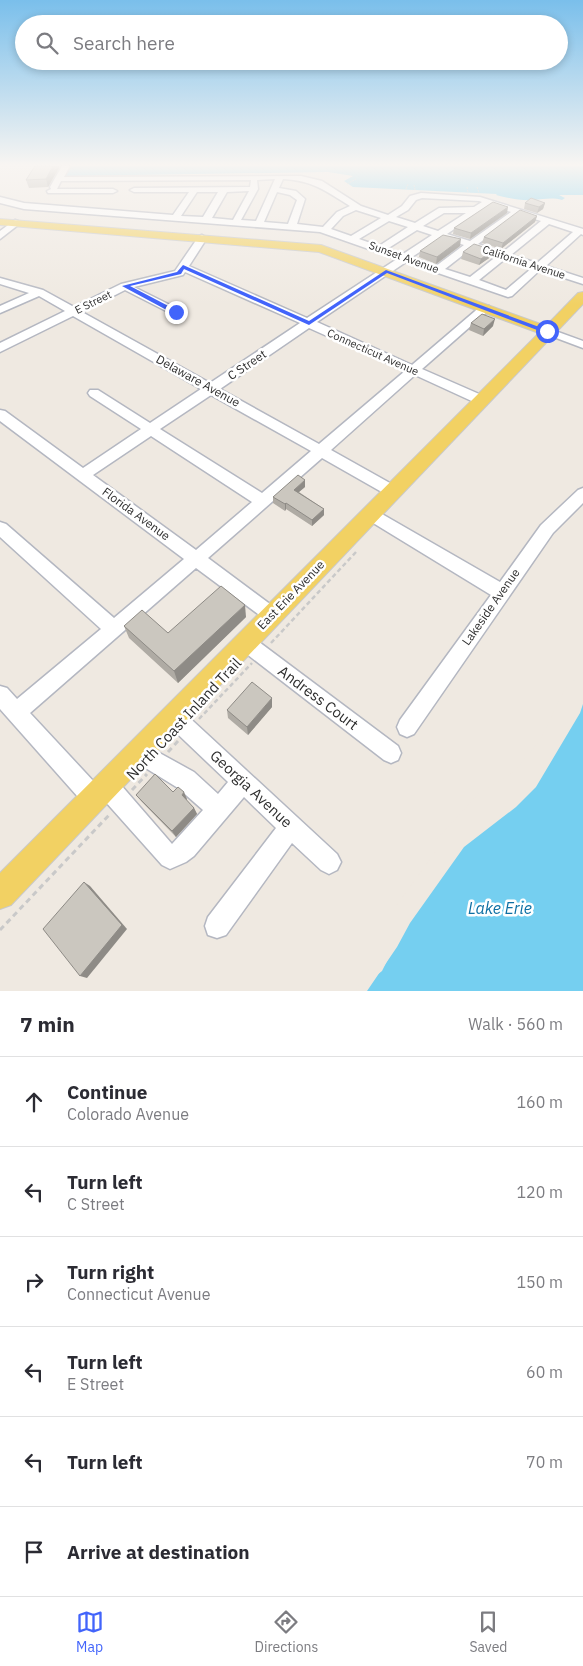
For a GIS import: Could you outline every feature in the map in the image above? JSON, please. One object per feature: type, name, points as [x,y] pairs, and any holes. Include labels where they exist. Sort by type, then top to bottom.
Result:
[{"type":"main road","points":[[0,222],[315,247],[386,271],[547,331]]},
{"type":"main road","name":"East Erie Avenue","points":[[0,894],[138,752],[180,724],[253,648],[272,615],[583,296]]},
{"type":"street","name":"Sunset Avenue","points":[[108,212],[140,212]]},
{"type":"street","name":"Sunset Avenue","points":[[149,212],[176,217],[325,230],[508,294],[539,267]]},
{"type":"street","points":[[176,217],[179,212]]},
{"type":"street","points":[[206,220],[211,212]]},
{"type":"street","points":[[236,222],[241,212]]},
{"type":"street","points":[[259,224],[264,212]]},
{"type":"street","points":[[292,226],[297,212]]},
{"type":"street","points":[[325,230],[344,212]]},
{"type":"street","name":"California Avenue","points":[[371,212],[583,281]]},
{"type":"street","points":[[353,239],[398,212]]},
{"type":"street","points":[[380,249],[438,212]]},
{"type":"street","name":"C Street","points":[[83,475],[474,212]]},
{"type":"street","points":[[438,269],[515,212]]},
{"type":"street","points":[[520,212],[581,232]]},
{"type":"street","points":[[472,281],[546,222]]},
{"type":"street","points":[[0,236],[15,223]]},
{"type":"street","points":[[539,267],[581,232]]},
{"type":"street","points":[[183,267],[202,238]]},
{"type":"street","name":"E Street","points":[[0,348],[125,286],[179,273],[183,267]]},
{"type":"street","name":"Connecticut Avenue","points":[[183,267],[480,400]]},
{"type":"street","name":"Delaware Avenue","points":[[0,281],[39,292],[392,491]]},
{"type":"street","points":[[125,286],[176,312]]},
{"type":"street","points":[[0,310],[39,292]]},
{"type":"street","points":[[243,781],[186,848],[178,854],[170,856],[163,852],[120,802],[100,791],[6,705],[114,629],[485,308]]},
{"type":"street","points":[[547,331],[583,345]]},
{"type":"street","points":[[94,393],[262,501]]},
{"type":"street","name":"Florida Avenue","points":[[0,414],[272,615]]},
{"type":"street","name":"Lakeside Avenue","points":[[407,727],[547,529],[583,494]]},
{"type":"street","points":[[370,514],[501,592]]},
{"type":"street","points":[[0,528],[114,629]]},
{"type":"street","name":"Andress Court","points":[[253,648],[391,753]]},
{"type":"street","name":"Georgia Avenue","points":[[180,724],[329,862]]},
{"type":"street","points":[[138,752],[186,780],[218,809]]},
{"type":"street","points":[[217,926],[291,826]]},
{"type":"path","name":"North Coast Inland Trail","points":[[0,930],[156,764],[180,724],[253,648],[357,551]]},
{"type":"water","name":"Lake Erie","points":[[583,675],[583,991],[357,991],[382,971],[394,947],[391,941],[542,741]]},
{"type":"pier","points":[[583,672],[583,704],[580,713],[536,787],[516,807],[464,847],[410,923],[397,947],[367,991],[355,991],[370,968],[380,968],[391,947],[388,941],[396,906],[436,851],[436,840],[480,792],[515,771],[540,740],[565,689]]},
{"type":"building","points":[[478,212],[501,212],[471,233],[454,228]]},
{"type":"building","points":[[517,212],[526,212],[537,216],[503,243],[484,237]]},
{"type":"building","points":[[443,235],[461,239],[437,257],[420,251]]},
{"type":"building","points":[[474,244],[493,250],[481,259],[463,252]]},
{"type":"building","points":[[482,314],[495,319],[484,329],[471,323]]},
{"type":"building","points":[[298,475],[305,480],[294,490],[324,509],[312,520],[273,497]]},
{"type":"building","points":[[221,586],[245,605],[174,671],[124,626],[142,610],[168,633]]},
{"type":"building","points":[[252,682],[272,698],[247,727],[227,710]]},
{"type":"building","points":[[155,774],[173,792],[178,787],[184,792],[182,795],[194,808],[172,831],[136,795]]},
{"type":"building","points":[[84,882],[122,925],[80,976],[43,929]]},
{"type":"route","points":[[176,312],[125,286],[179,273],[183,267],[309,323],[386,271],[547,331]]}]
